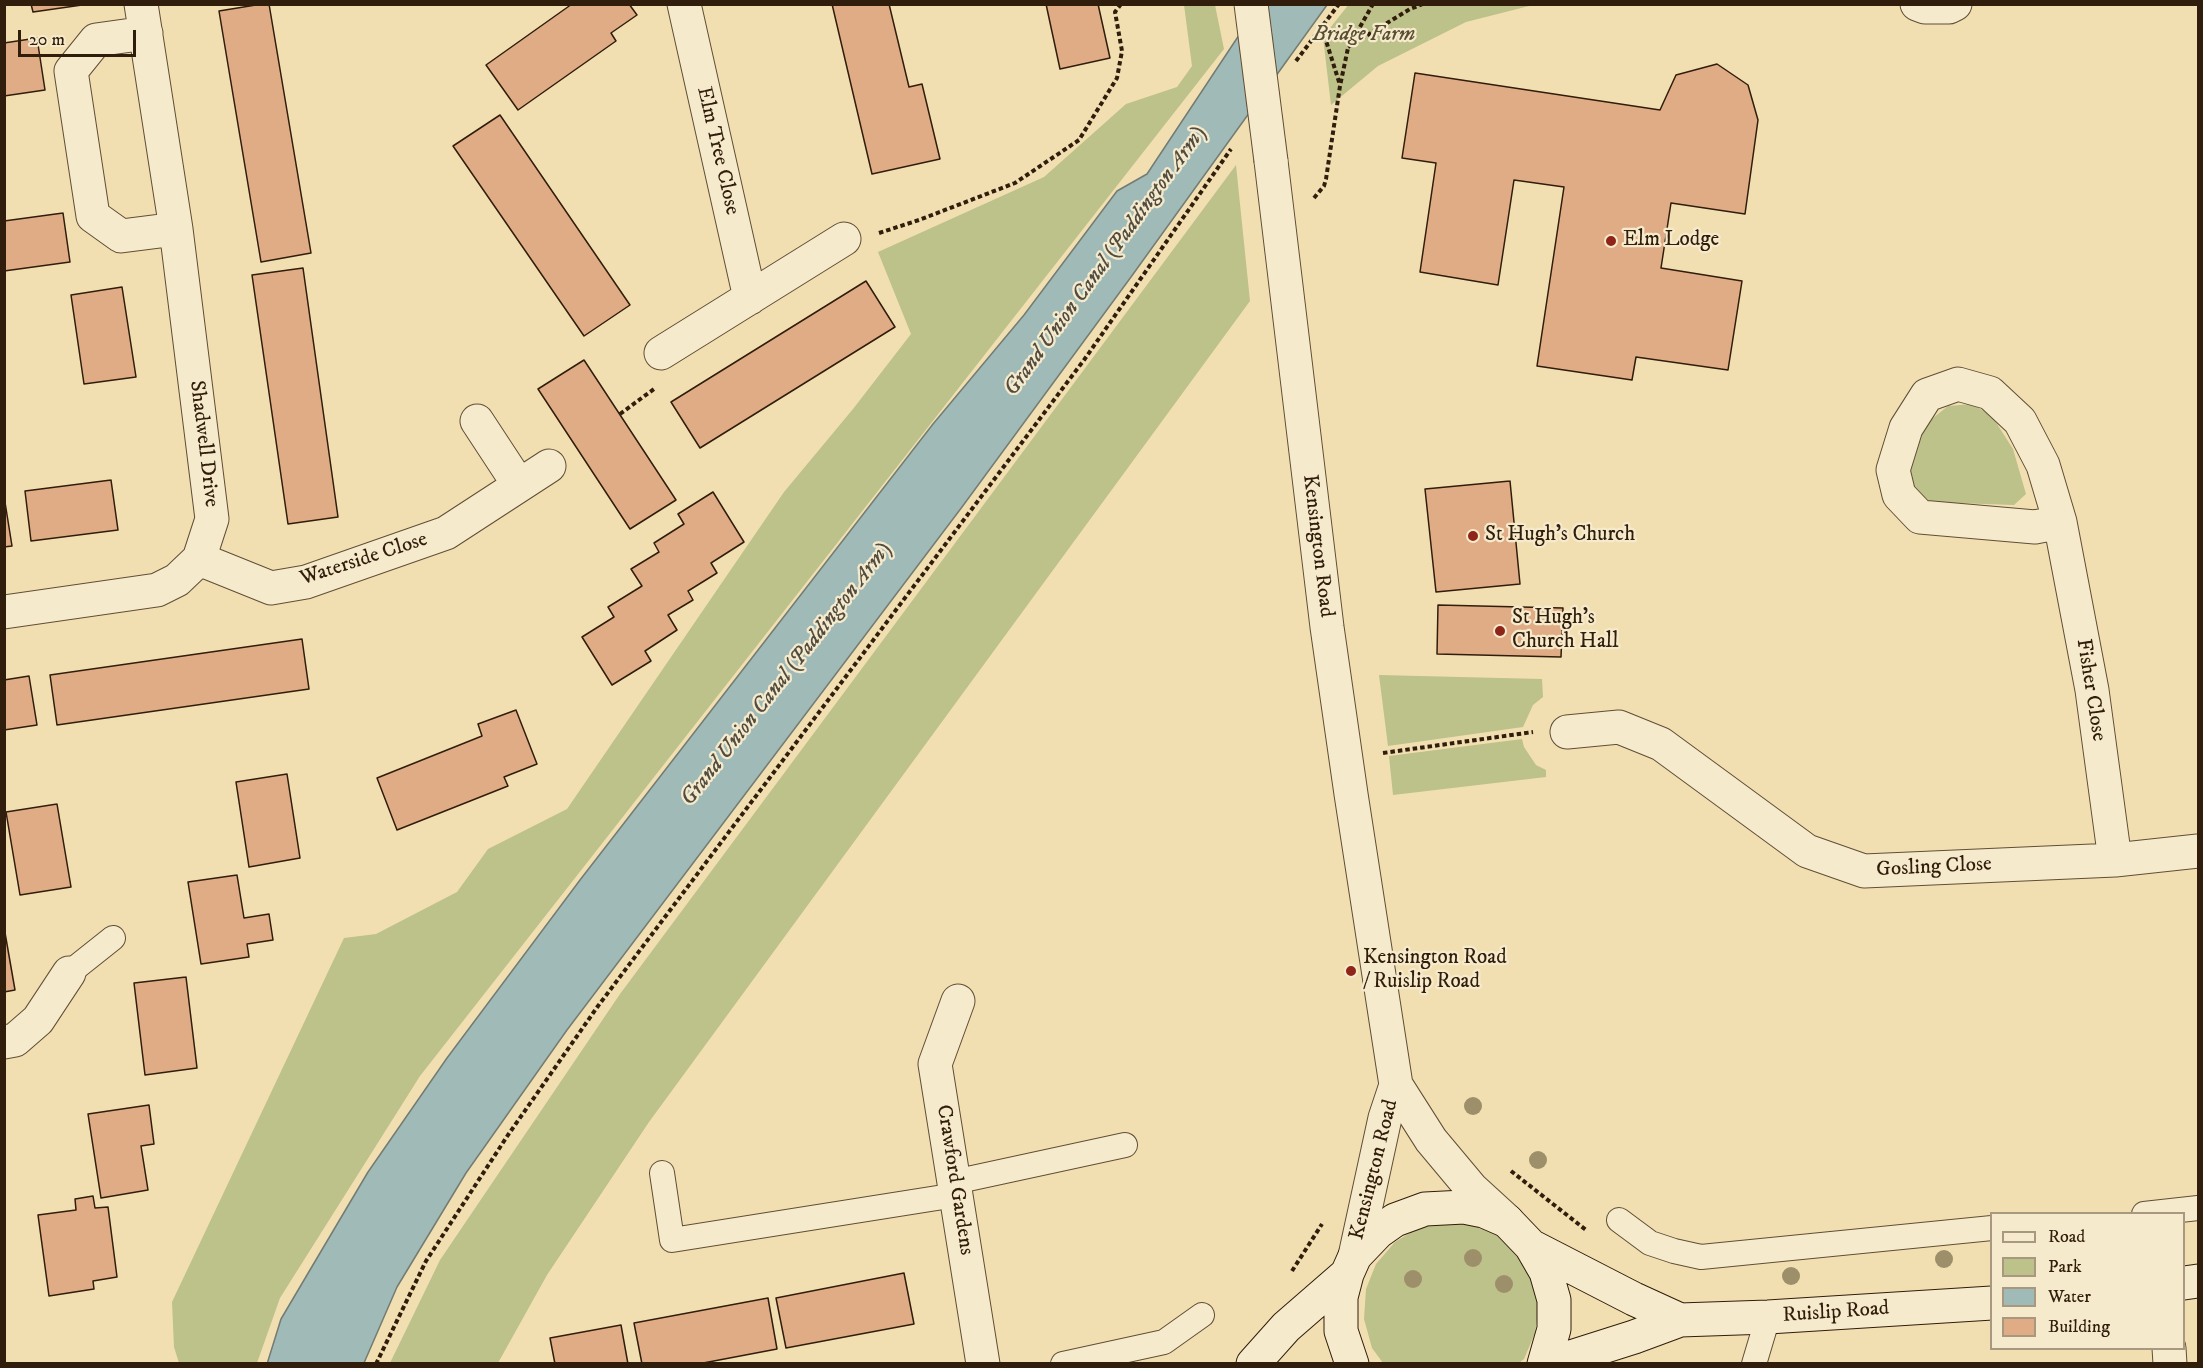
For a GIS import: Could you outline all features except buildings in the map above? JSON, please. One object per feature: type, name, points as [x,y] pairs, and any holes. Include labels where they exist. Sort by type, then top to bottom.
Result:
[{"type":"street","name":"Elm Tree Close","points":[[684,4],[750,298]]},
{"type":"street","name":"Kensington Road","points":[[1251,4],[1329,637],[1396,1085],[1431,1140],[1472,1189],[1531,1246]]},
{"type":"street","points":[[1917,4],[1925,7],[1949,7],[1955,4]]},
{"type":"street","name":"Shadwell Drive","points":[[4,612],[157,590],[177,580],[199,559],[212,519],[176,229],[143,19],[96,40],[71,71],[93,216],[121,237],[176,229]]},
{"type":"street","points":[[661,353],[844,239]]},
{"type":"street","name":"Fisher Close","points":[[2060,522],[2035,527],[1920,518],[1899,495],[1893,470],[1906,428],[1927,395],[1958,384],[1990,393],[2020,421],[2043,465],[2060,522],[2092,690],[2115,860]]},
{"type":"street","points":[[477,420],[519,484]]},
{"type":"street","name":"Waterside Close","points":[[199,559],[271,588],[306,582],[446,533],[549,466]]},
{"type":"street","name":"Gosling Close","points":[[1567,732],[1619,727],[1660,744],[1807,851],[1864,872],[2115,860],[2199,851]]},
{"type":"street","points":[[4,1042],[15,1040],[38,1020],[69,973]]},
{"type":"street","name":"Crawford Gardens","points":[[958,1001],[934,1064],[983,1364]]},
{"type":"street","name":"Kensington Road","points":[[1352,1364],[1341,1332],[1341,1298],[1351,1265],[1384,1118],[1396,1085]]},
{"type":"street","points":[[1253,1364],[1286,1327],[1351,1265],[1378,1232],[1395,1220],[1425,1209],[1464,1208],[1484,1211],[1507,1221]]},
{"type":"street","points":[[1531,1246],[1546,1272],[1554,1300],[1554,1329],[1544,1364]]},
{"type":"street","name":"Ruislip Road","points":[[1531,1246],[1680,1320]]},
{"type":"street","name":"Ruislip Road","points":[[1549,1364],[1680,1320],[1768,1317],[1990,1302]]},
{"type":"lane","points":[[69,973],[113,938]]},
{"type":"lane","points":[[662,1173],[672,1240],[955,1189],[1125,1145]]},
{"type":"lane","points":[[2162,1212],[2199,1208]]},
{"type":"lane","points":[[1618,1220],[1650,1243],[1701,1257],[1990,1228]]},
{"type":"lane","points":[[1063,1364],[1164,1342],[1202,1315]]},
{"type":"lane","points":[[1754,1364],[1768,1317]]},
{"type":"path","points":[[844,239],[870,236],[920,220],[1015,183],[1078,140],[1117,78],[1122,51],[1115,12],[1121,4]]},
{"type":"path","points":[[1312,199],[1324,186],[1326,179],[1348,48],[1373,4]]},
{"type":"path","points":[[1348,48],[1410,9],[1423,4]]},
{"type":"path","points":[[1322,28],[1340,86]]},
{"type":"path","points":[[376,1364],[426,1261],[508,1135],[585,1024],[1084,360],[1231,148]]},
{"type":"path","points":[[1379,754],[1533,732]]},
{"type":"path","points":[[1505,1166],[1593,1235]]},
{"type":"path","points":[[1291,1272],[1324,1222]]},
{"type":"green space","name":"Bridge Farm","points":[[1349,4],[1533,5],[1466,22],[1378,66],[1331,105],[1323,37]]},
{"type":"green space","points":[[1184,5],[1215,5],[1224,49],[420,1076],[280,1298],[257,1363],[179,1363],[174,1347],[172,1302],[344,938],[376,934],[457,892],[488,849],[567,809],[784,492],[911,334],[878,252],[1044,177],[1126,104],[1177,87],[1192,66]]},
{"type":"green space","points":[[1236,165],[1250,301],[649,1122],[547,1275],[498,1363],[390,1363],[440,1260],[620,994]]},
{"type":"green space","points":[[1972,404],[1992,416],[2013,449],[2026,494],[2014,505],[1925,502],[1912,488],[1909,464],[1928,422],[1948,406]]},
{"type":"green space","points":[[1379,675],[1542,679],[1543,697],[1533,705],[1523,727],[1388,746]]},
{"type":"green space","points":[[1522,739],[1524,747],[1536,765],[1546,770],[1546,777],[1393,795],[1389,756]]},
{"type":"green space","points":[[1445,1222],[1473,1225],[1499,1236],[1519,1254],[1533,1279],[1539,1306],[1535,1333],[1524,1359],[1519,1363],[1383,1363],[1372,1348],[1364,1319],[1366,1289],[1376,1264],[1395,1242],[1418,1228]]},
{"type":"water","name":"Grand Union Canal (Paddington Arm)","points":[[1259,5],[1327,5],[962,507],[567,1030],[466,1173],[397,1287],[364,1363],[267,1364],[281,1319],[368,1172],[447,1058],[580,880],[933,424],[1024,315],[1117,191],[1147,174]]},
{"type":"place","name":"Elm Lodge","points":[[1611,241]]},
{"type":"place","name":"St Hugh's Church","points":[[1473,536]]},
{"type":"place","name":"St Hugh's Church Hall","points":[[1500,631]]},
{"type":"place","name":"Kensington Road / Ruislip Road","points":[[1351,971]]}]
